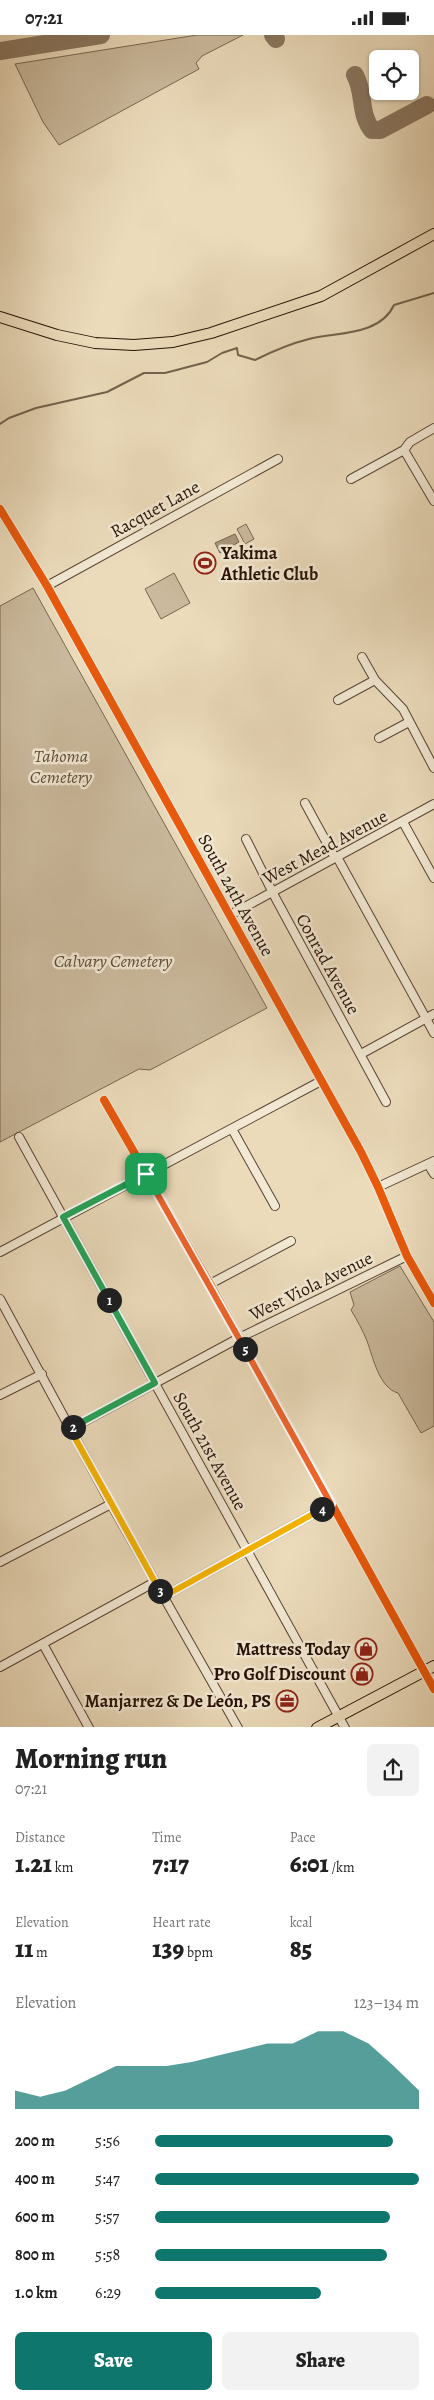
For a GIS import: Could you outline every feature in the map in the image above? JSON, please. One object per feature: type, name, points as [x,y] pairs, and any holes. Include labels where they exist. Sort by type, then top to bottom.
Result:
[{"type":"main road","points":[[0,317],[57,335],[95,343],[134,345],[173,342],[211,333],[321,296],[434,234]]},
{"type":"main road","points":[[317,1727],[434,1666]]},
{"type":"street","points":[[351,479],[404,450],[410,441],[434,429]]},
{"type":"street","points":[[404,450],[434,501]]},
{"type":"street","name":"Racquet Lane","points":[[47,585],[278,459]]},
{"type":"street","name":"South 24th Avenue","points":[[0,509],[47,585],[321,1081],[378,1187],[407,1256],[434,1303]]},
{"type":"street","points":[[362,657],[375,681],[403,709],[434,768]]},
{"type":"street","points":[[338,701],[375,681]]},
{"type":"street","points":[[380,738],[409,722]]},
{"type":"street","points":[[305,803],[434,1033]]},
{"type":"street","name":"West Mead Avenue","points":[[230,915],[434,804]]},
{"type":"street","points":[[403,822],[434,878]]},
{"type":"street","name":"Conrad Avenue","points":[[246,839],[386,1102]]},
{"type":"street","points":[[361,1054],[434,1014]]},
{"type":"street","points":[[0,1252],[321,1081]]},
{"type":"street","points":[[104,1099],[210,1284],[434,1689]]},
{"type":"street","points":[[232,1129],[275,1206]]},
{"type":"street","name":"South 21st Avenue","points":[[19,1137],[345,1727]]},
{"type":"street","points":[[378,1187],[431,1162],[434,1174]]},
{"type":"street","points":[[210,1284],[291,1241]]},
{"type":"street","name":"West Viola Avenue","points":[[70,1429],[239,1338],[407,1256]]},
{"type":"street","points":[[0,1299],[111,1504],[238,1727]]},
{"type":"street","points":[[0,1395],[42,1374]]},
{"type":"street","points":[[0,1562],[111,1504]]},
{"type":"street","points":[[163,1597],[331,1504]]},
{"type":"street","points":[[0,1667],[155,1582]]},
{"type":"street","points":[[43,1644],[89,1727]]},
{"type":"green space","points":[[197,35],[243,35],[202,56],[196,63],[199,69],[59,145],[43,122],[15,64]]},
{"type":"green space","points":[[246,524],[254,539],[245,544],[237,529]]},
{"type":"green space","points":[[174,573],[190,603],[161,619],[145,589]]},
{"type":"green space","name":"Calvary Cemetery","points":[[33,588],[267,1008],[150,1070],[139,1069],[0,1142],[0,606]]},
{"type":"green space","points":[[400,1266],[434,1322],[434,1426],[421,1433],[398,1393],[391,1390],[381,1379],[360,1325],[351,1310],[354,1305],[350,1292]]},
{"type":"shaded area","points":[[235,534],[239,542],[220,553],[215,543]]},
{"type":"waterway","points":[[0,424],[9,418],[36,408],[107,392],[144,373],[165,373],[207,362],[222,353],[237,348],[238,355],[255,360],[302,341],[368,328],[387,315],[394,305],[434,293]]},
{"type":"taxiway","points":[[0,51],[101,35]]},
{"type":"taxiway","points":[[273,35],[276,39]]},
{"type":"taxiway","points":[[355,75],[360,89],[365,117],[372,130],[380,130],[427,105]]},
{"type":"cycle path","points":[[0,509],[47,586],[361,1152],[407,1256],[434,1303]]},
{"type":"cycle path","points":[[104,1100],[210,1284],[434,1689]]},
{"type":"place","name":"Yakima Athletic Club","points":[[205,563]]},
{"type":"place","name":"Mattress Today","points":[[366,1649]]},
{"type":"place","name":"Pro Golf Discount","points":[[362,1674]]},
{"type":"place","name":"Manjarrez & De León, PS","points":[[287,1701]]},
{"type":"route","points":[[146,1174],[210,1284],[331,1504],[163,1597],[70,1429],[155,1383],[63,1217],[146,1174]]},
{"type":"park label","name":"Tahoma Cemetery","points":[[61,766]]}]
